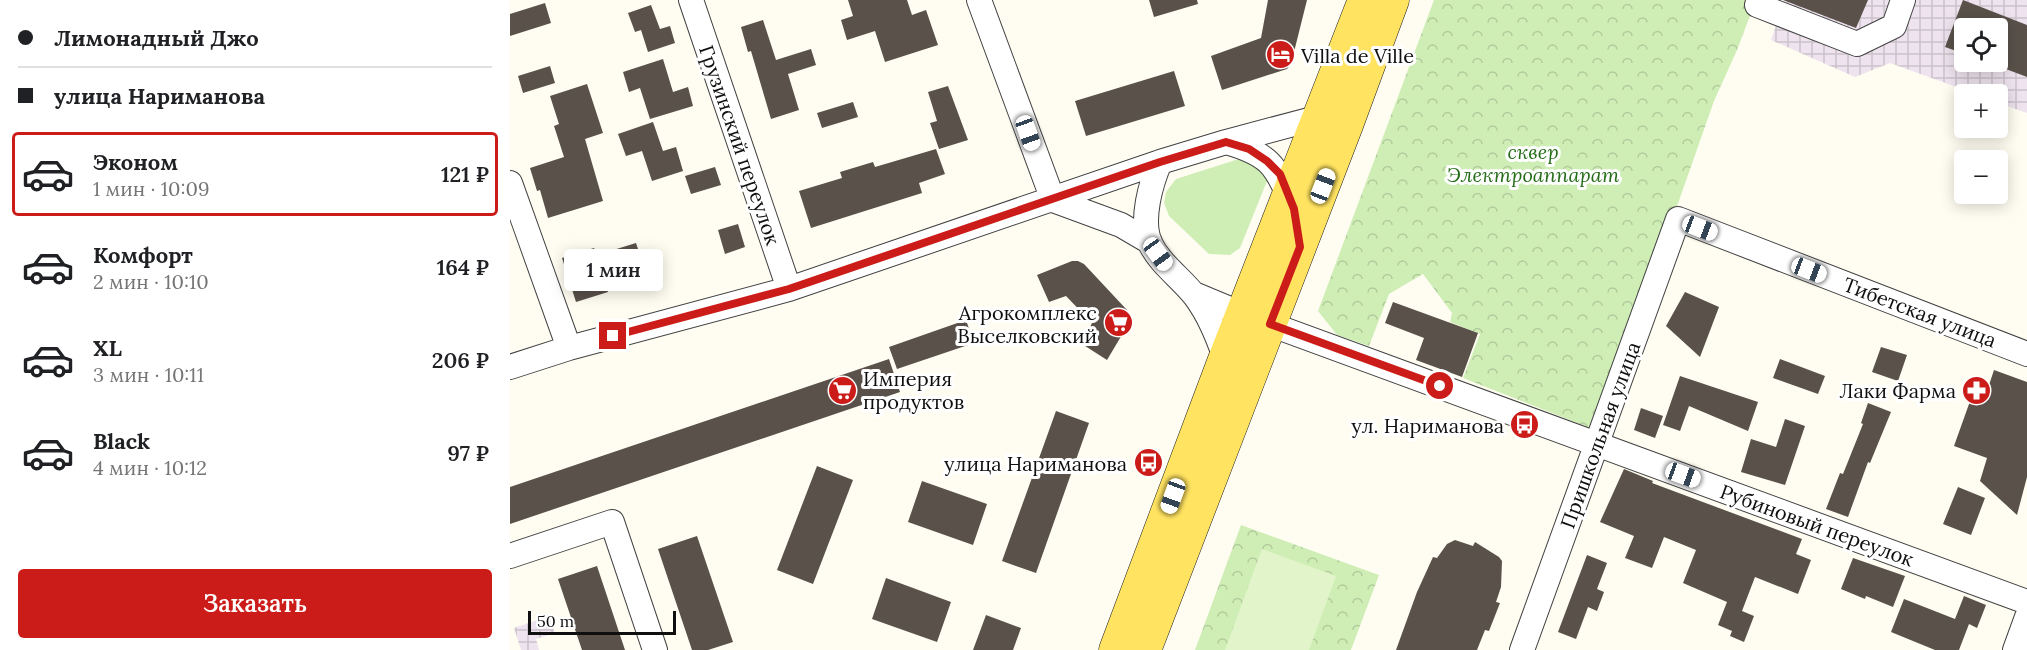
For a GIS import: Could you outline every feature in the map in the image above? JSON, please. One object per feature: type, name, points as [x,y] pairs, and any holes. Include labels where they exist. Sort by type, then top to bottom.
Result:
[{"type":"main road","points":[[1145,650],[1255,308],[1288,195],[1364,0]]},
{"type":"main road","points":[[1115,650],[1225,357],[1255,308],[1294,261],[1393,0]]},
{"type":"street","name":"Грузинский переулок","points":[[691,0],[789,289]]},
{"type":"street","points":[[979,0],[1053,200],[1121,225],[1150,242],[1167,266],[1194,294],[1208,315],[1225,357]]},
{"type":"street","points":[[1757,5],[1857,44],[1894,26],[1903,0]]},
{"type":"street","points":[[510,367],[569,348],[789,289],[1160,162],[1320,117]]},
{"type":"street","points":[[1226,142],[1249,149],[1267,161],[1280,174],[1294,209],[1294,261]]},
{"type":"street","points":[[1150,242],[1147,223],[1148,199],[1152,180],[1160,162]]},
{"type":"street","points":[[510,183],[569,348]]},
{"type":"street","name":"Тибетская улица","points":[[1678,219],[2027,354]]},
{"type":"street","name":"Пришкольная улица","points":[[1522,650],[1678,219]]},
{"type":"street","points":[[1194,294],[1221,296],[1255,308]]},
{"type":"street","name":"Рубиновый переулок","points":[[1255,308],[1597,443],[2027,602]]},
{"type":"street","points":[[510,556],[612,522],[655,650]]},
{"type":"street","points":[[2014,650],[2027,617]]},
{"type":"shaded area","points":[[1785,0],[2027,0],[2027,113],[2008,106],[2008,84],[1954,84],[1954,86],[1890,63],[1855,77],[1771,40]]},
{"type":"shaded area","points":[[549,616],[555,633],[536,639],[539,650],[521,650],[514,628]]},
{"type":"green space","name":"cквер Электроаппарат","points":[[1434,0],[1756,0],[1714,101],[1602,420],[1588,427],[1463,378],[1480,334],[1450,322],[1452,313],[1423,274],[1389,294],[1369,346],[1337,335],[1318,311]]},
{"type":"green space","points":[[1245,157],[1267,177],[1267,181],[1240,248],[1230,255],[1209,254],[1169,216],[1164,203],[1166,192],[1176,179]]},
{"type":"green space","points":[[1241,525],[1379,575],[1351,650],[1195,650]]},
{"type":"green space","points":[[1262,549],[1336,576],[1309,650],[1225,650]]},
{"type":"building","points":[[848,0],[907,0],[912,15],[926,10],[938,45],[885,62],[875,31],[847,40],[841,20],[853,16]]},
{"type":"building","points":[[1149,0],[1197,0],[1198,4],[1154,17]]},
{"type":"building","points":[[1268,0],[1307,0],[1291,64],[1287,69],[1222,90],[1211,56],[1261,38]]},
{"type":"building","points":[[1783,0],[1868,0],[1856,28]]},
{"type":"building","points":[[1963,0],[2027,25],[2027,77],[2008,70],[2008,18],[1956,18]]},
{"type":"building","points":[[545,3],[551,23],[510,36],[510,14]]},
{"type":"building","points":[[651,5],[660,29],[670,26],[675,43],[648,52],[641,30],[635,32],[628,13]]},
{"type":"building","points":[[763,20],[776,60],[811,49],[816,65],[788,74],[799,110],[771,119],[751,51],[748,52],[741,27]]},
{"type":"building","points":[[1954,24],[1954,50],[1945,47]]},
{"type":"building","points":[[663,59],[673,92],[688,87],[693,106],[650,119],[640,88],[629,92],[623,72]]},
{"type":"building","points":[[550,66],[555,83],[523,93],[518,76]]},
{"type":"building","points":[[1174,71],[1185,106],[1086,136],[1075,101]]},
{"type":"building","points":[[587,84],[603,133],[585,139],[603,201],[548,218],[540,190],[537,191],[530,168],[564,157],[554,126],[559,124],[550,96]]},
{"type":"building","points":[[948,86],[968,140],[939,149],[930,123],[937,121],[928,92]]},
{"type":"building","points":[[853,102],[858,117],[822,128],[817,113]]},
{"type":"building","points":[[653,122],[663,151],[676,147],[683,171],[652,181],[642,151],[626,156],[618,134]]},
{"type":"building","points":[[936,149],[945,174],[919,183],[922,193],[811,228],[799,191],[842,178],[840,172],[873,162],[875,167]]},
{"type":"building","points":[[715,167],[721,185],[691,194],[685,176]]},
{"type":"building","points":[[738,224],[745,247],[725,254],[718,230]]},
{"type":"building","points":[[636,243],[642,261],[602,274],[608,292],[576,302],[562,258],[594,248],[597,255]]},
{"type":"building","points":[[1072,261],[1084,264],[1127,310],[1130,317],[1129,323],[1107,360],[1082,344],[1092,323],[1066,296],[1049,302],[1037,275]]},
{"type":"building","points":[[1685,292],[1719,307],[1700,357],[1666,326]]},
{"type":"building","points":[[1393,302],[1478,333],[1462,377],[1416,360],[1424,338],[1385,323]]},
{"type":"building","points":[[966,320],[974,343],[897,369],[889,347]]},
{"type":"building","points":[[1881,347],[1907,355],[1898,381],[1872,372]]},
{"type":"building","points":[[889,359],[900,392],[510,524],[510,487]]},
{"type":"building","points":[[1780,359],[1825,376],[1818,394],[1773,378]]},
{"type":"building","points":[[1994,370],[2027,382],[2027,477],[2017,515],[1980,481],[1987,458],[1954,446],[1974,390],[1986,394]]},
{"type":"building","points":[[1680,376],[1758,402],[1748,431],[1689,406],[1680,431],[1663,425]]},
{"type":"building","points":[[1868,403],[1891,412],[1870,463],[1868,462],[1848,517],[1826,509],[1863,424],[1861,423]]},
{"type":"building","points":[[1641,408],[1663,416],[1655,438],[1634,430]]},
{"type":"building","points":[[1056,411],[1089,423],[1036,573],[1002,561]]},
{"type":"building","points":[[1785,419],[1805,426],[1785,485],[1741,472],[1751,439],[1776,447]]},
{"type":"building","points":[[817,466],[853,480],[813,584],[777,570]]},
{"type":"building","points":[[1624,469],[1653,481],[1652,483],[1802,539],[1796,554],[1811,560],[1798,594],[1755,577],[1742,611],[1754,616],[1744,642],[1730,636],[1732,631],[1718,625],[1727,602],[1683,583],[1696,550],[1664,537],[1652,568],[1625,558],[1634,536],[1600,522]]},
{"type":"building","points":[[922,481],[987,504],[973,545],[908,522]]},
{"type":"building","points":[[1958,487],[1985,498],[1971,535],[1943,524]]},
{"type":"building","points":[[697,536],[733,642],[708,650],[692,650],[658,549]]},
{"type":"building","points":[[1455,540],[1473,546],[1475,542],[1502,561],[1501,587],[1496,602],[1500,603],[1489,631],[1485,630],[1477,650],[1396,650],[1417,592],[1433,557],[1437,558],[1447,544]]},
{"type":"building","points":[[1587,555],[1607,563],[1597,589],[1604,592],[1597,611],[1588,607],[1576,639],[1558,632]]},
{"type":"building","points":[[1853,558],[1905,576],[1893,607],[1841,589]]},
{"type":"building","points":[[597,566],[625,650],[582,650],[558,579]]},
{"type":"building","points":[[886,578],[951,602],[937,642],[872,619]]},
{"type":"building","points":[[1964,596],[1986,605],[1977,628],[1969,624],[1959,650],[1935,650],[1891,632],[1904,599],[1955,619]]},
{"type":"building","points":[[986,615],[1021,628],[1013,650],[973,650]]},
{"type":"place","name":"Villa de Ville","points":[[1280,55]]},
{"type":"place","name":"Агрокомплекс Выселковский","points":[[1118,323]]},
{"type":"place","name":"Империя продуктов","points":[[842,390]]},
{"type":"place","name":"Лаки Фарма","points":[[1977,390]]},
{"type":"place","name":"ул. Нариманова","points":[[1525,425]]},
{"type":"place","name":"улица Нариманова","points":[[1148,463]]},
{"type":"route","points":[[613,336],[789,289],[1160,162],[1226,142],[1249,149],[1267,161],[1280,174],[1294,209],[1300,247],[1270,324],[1440,386]]}]
